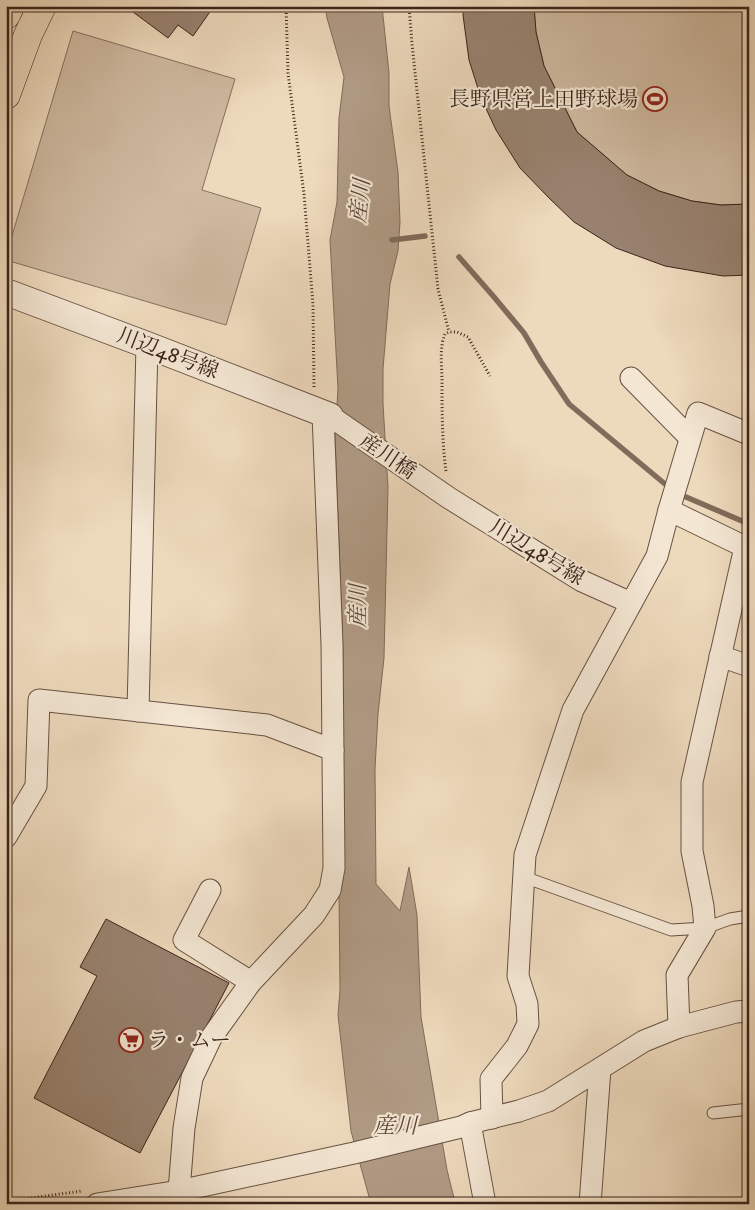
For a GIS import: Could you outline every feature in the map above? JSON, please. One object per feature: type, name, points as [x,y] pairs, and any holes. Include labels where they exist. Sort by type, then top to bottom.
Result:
[{"type":"highway","points":[[6,15],[10,6]]},
{"type":"highway","points":[[6,95],[28,35],[42,6]]},
{"type":"street","name":"川辺48号線","points":[[6,292],[322,413]]},
{"type":"street","points":[[138,711],[147,345]]},
{"type":"street","points":[[631,378],[690,438]]},
{"type":"street","name":"産川橋","points":[[322,413],[447,497]]},
{"type":"street","points":[[179,1198],[184,1128],[192,1078],[211,1038],[251,982],[314,915],[330,890],[334,868],[332,644],[322,413]]},
{"type":"street","points":[[492,1118],[491,1079],[517,1046],[528,1024],[527,1004],[518,976],[525,855],[573,710],[657,556],[698,413],[749,434]]},
{"type":"street","name":"川辺48号線","points":[[447,497],[582,581],[631,603]]},
{"type":"street","points":[[669,510],[745,547],[692,782],[692,852],[706,928],[677,974],[679,1027]]},
{"type":"street","points":[[720,656],[749,666]]},
{"type":"street","points":[[6,837],[36,786],[39,700],[267,725],[333,750]]},
{"type":"street","points":[[210,890],[184,940],[251,982]]},
{"type":"street","points":[[90,1197],[179,1198],[519,1111],[548,1101],[644,1041],[679,1027],[749,1010]]},
{"type":"street","points":[[590,1204],[600,1069]]},
{"type":"street","points":[[466,1125],[485,1204]]},
{"type":"lane","points":[[524,877],[671,930],[706,928],[730,919],[749,916]]},
{"type":"lane","points":[[713,1114],[749,1109]]},
{"type":"path","points":[[286,6],[288,73],[304,194],[322,413]]},
{"type":"path","points":[[409,6],[438,288],[449,332]]},
{"type":"path","points":[[447,497],[442,410],[442,353],[445,334],[457,332],[468,337],[490,376]]},
{"type":"path","points":[[24,1199],[90,1197]]},
{"type":"shaded area","name":"長野県営上田野球場","points":[[534,6],[749,6],[749,204],[721,205],[692,201],[659,191],[627,175],[577,132],[544,66],[536,32]]},
{"type":"shaded area","points":[[73,31],[235,79],[202,190],[261,208],[226,325],[6,260]]},
{"type":"water","name":"産川","points":[[325,6],[382,6],[389,73],[389,106],[398,172],[400,222],[398,251],[390,284],[383,369],[388,487],[384,658],[375,769],[376,884],[400,911],[409,867],[417,915],[421,1017],[447,1170],[454,1198],[453,1204],[371,1204],[351,1131],[338,1015],[340,990],[339,891],[343,653],[335,435],[338,389],[330,240],[337,202],[339,118],[344,77]]},
{"type":"building","points":[[125,6],[214,6],[193,36],[178,25],[168,38]]},
{"type":"building","points":[[464,6],[534,6],[536,32],[544,66],[577,132],[627,175],[659,191],[692,201],[721,205],[749,204],[749,275],[723,276],[665,266],[616,248],[574,222],[520,168],[496,130],[481,98],[469,60],[463,15]]},
{"type":"building","name":"ラ・ムー","points":[[106,919],[229,983],[140,1153],[34,1098],[97,976],[80,967]]},
{"type":"waterway","points":[[392,240],[425,236]]},
{"type":"waterway","points":[[459,257],[524,333],[569,404],[665,484]]},
{"type":"waterway","points":[[686,497],[749,524]]},
{"type":"place","name":"長野県営上田野球場","points":[[655,99]]},
{"type":"place","name":"ラ・ムー","points":[[131,1040]]}]
